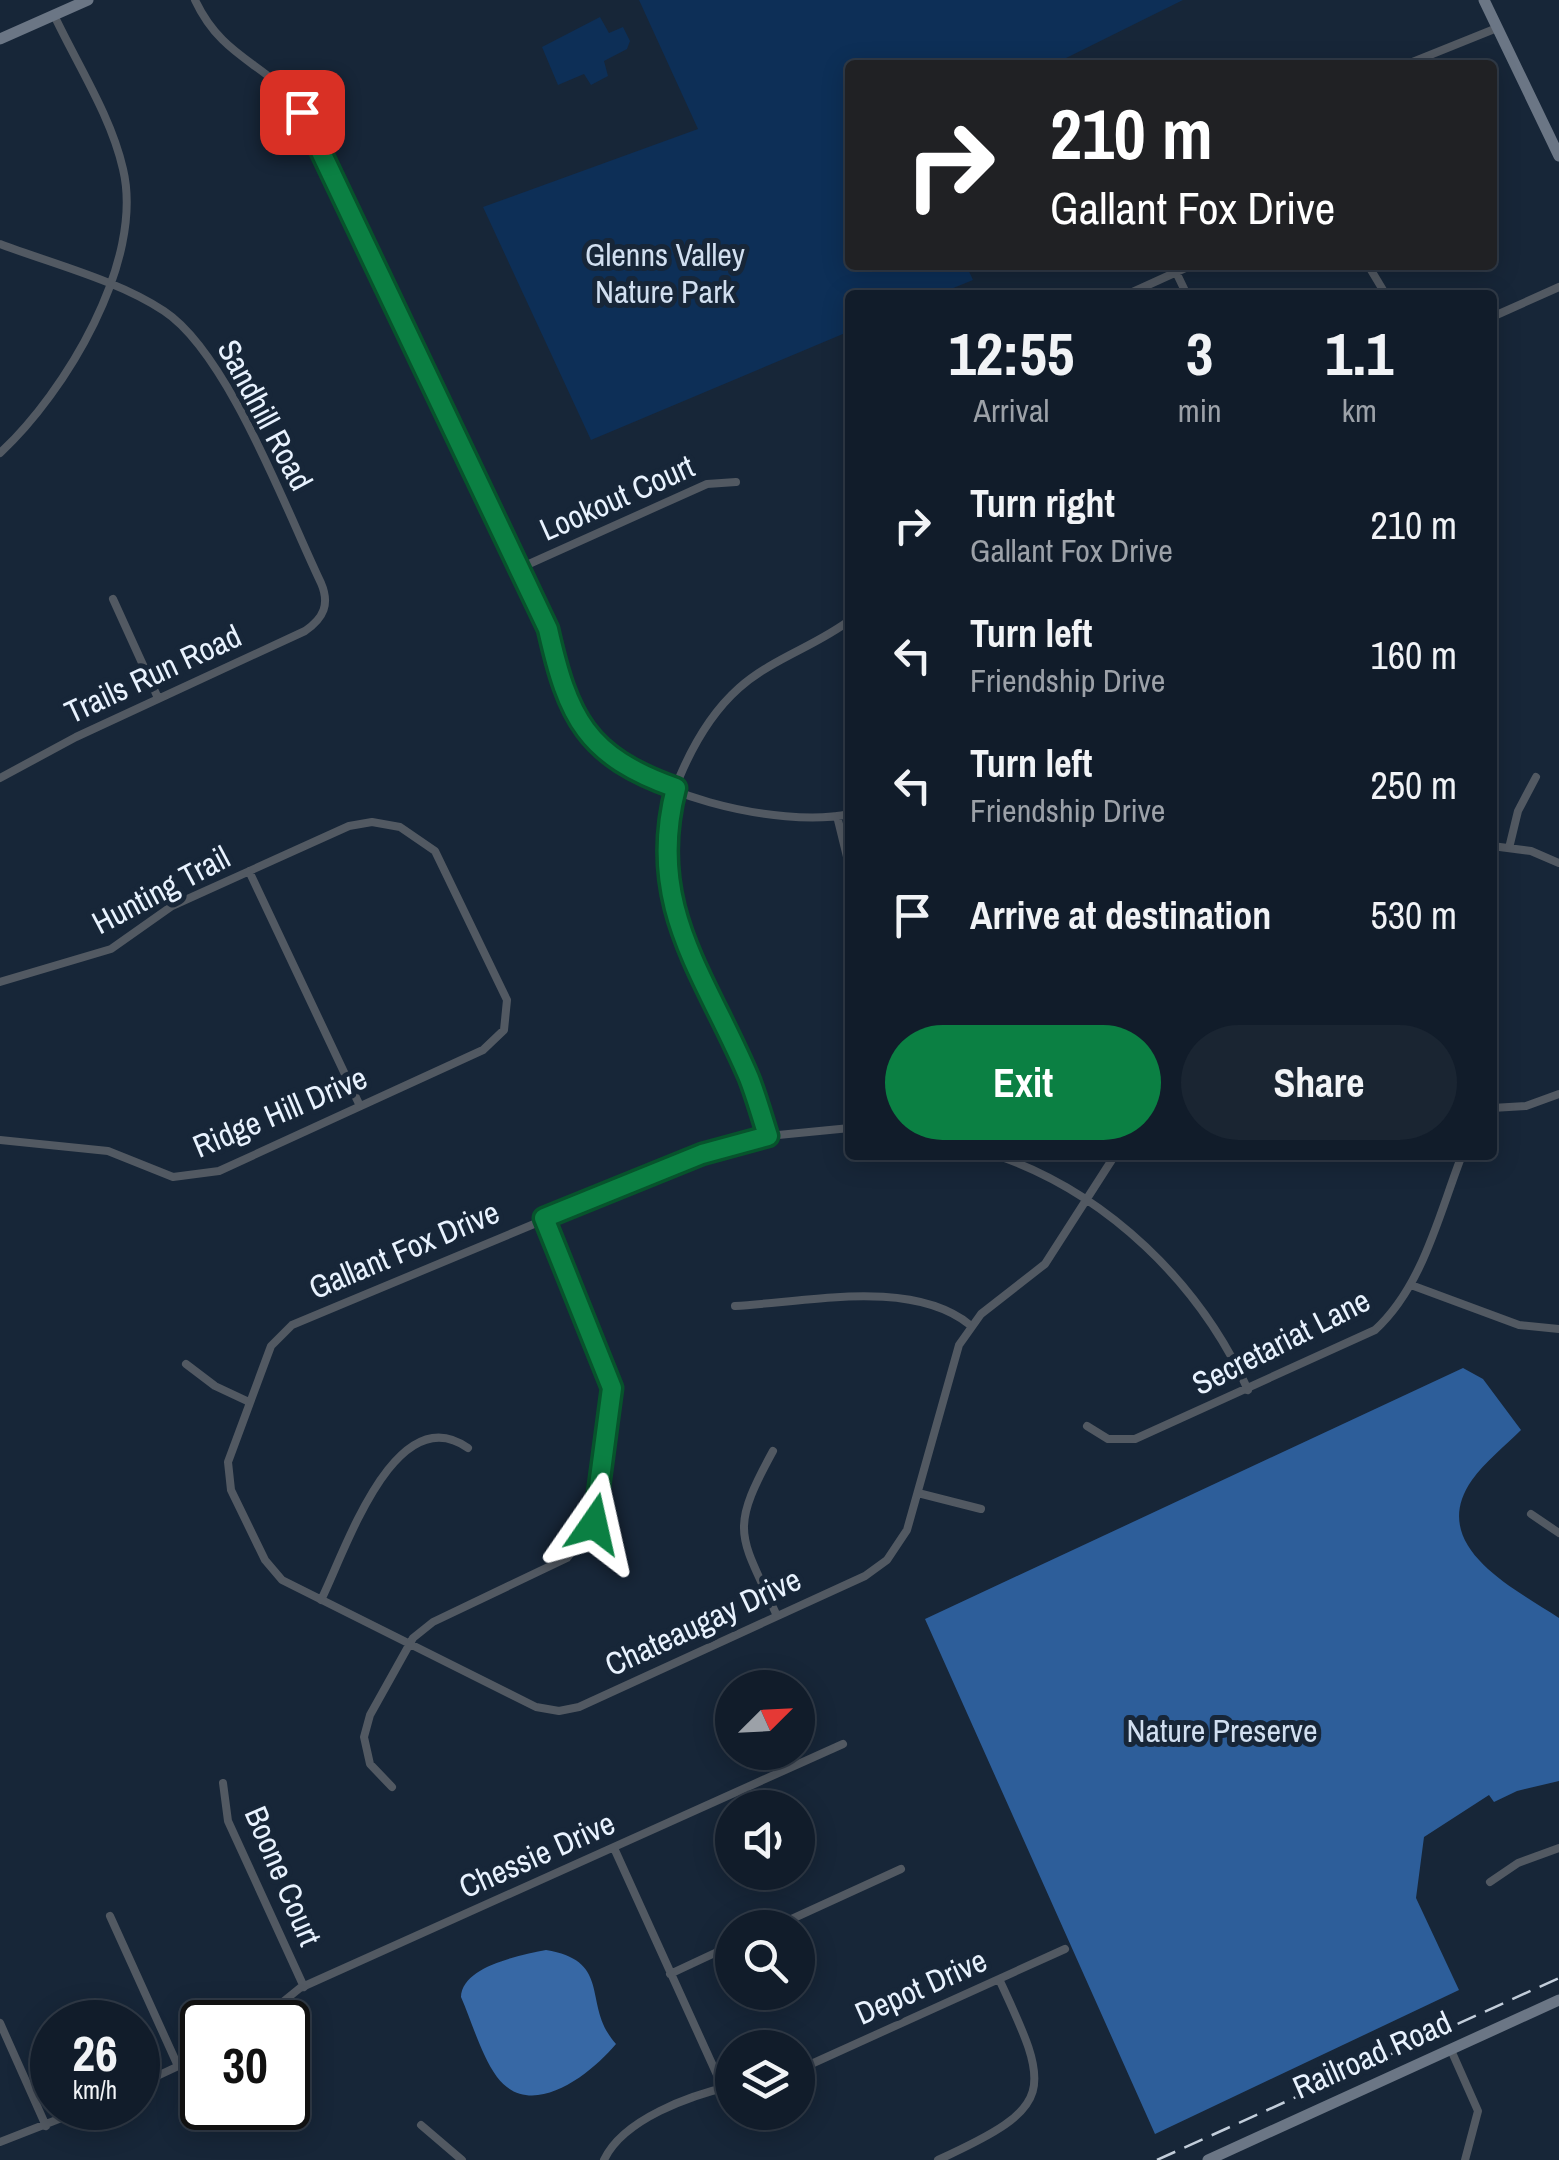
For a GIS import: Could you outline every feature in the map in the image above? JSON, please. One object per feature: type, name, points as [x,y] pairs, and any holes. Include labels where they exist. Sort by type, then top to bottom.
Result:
[{"type":"street","points":[[0,40],[88,0]]},
{"type":"street","points":[[195,0],[225,45],[278,84],[302,112],[548,629],[566,698],[588,736],[627,769],[758,814],[845,815]]},
{"type":"street","points":[[1484,0],[1559,156]]},
{"type":"street","points":[[0,453],[42,410],[66,376],[107,285],[127,212],[124,170],[54,15]]},
{"type":"street","points":[[1417,60],[1497,28]]},
{"type":"street","name":"Sandhill Road","points":[[0,244],[165,311],[210,356],[324,591],[324,612]]},
{"type":"street","points":[[1137,290],[1181,270]]},
{"type":"street","points":[[1176,272],[1184,290]]},
{"type":"street","points":[[1497,315],[1559,287]]},
{"type":"street","name":"Lookout Court","points":[[520,568],[706,484],[736,482]]},
{"type":"street","points":[[113,599],[158,698]]},
{"type":"street","name":"Trails Run Road","points":[[0,778],[158,698],[305,631],[324,612]]},
{"type":"street","points":[[768,1136],[749,1079],[673,915],[665,842],[676,788],[703,730],[739,688],[776,660],[845,623]]},
{"type":"street","points":[[1509,848],[1518,811],[1536,777]]},
{"type":"street","points":[[837,816],[845,849]]},
{"type":"street","name":"Hunting Trail","points":[[0,982],[111,949],[172,906],[349,826],[372,822],[400,827],[425,841],[446,868],[507,1000],[505,1027]]},
{"type":"street","points":[[1497,847],[1532,851],[1559,862]]},
{"type":"street","points":[[249,871],[360,1106]]},
{"type":"street","name":"Ridge Hill Drive","points":[[0,1140],[108,1151],[156,1173],[196,1176],[219,1171],[483,1050],[505,1027]]},
{"type":"street","points":[[1497,1108],[1526,1106],[1559,1094]]},
{"type":"street","name":"Gallant Fox Drive","points":[[247,1401],[272,1346],[292,1325],[702,1154],[768,1136],[845,1128]]},
{"type":"street","points":[[1006,1160],[1086,1198],[1138,1238],[1180,1282],[1218,1334],[1248,1390]]},
{"type":"street","name":"Chateaugay Drive","points":[[247,1401],[228,1462],[231,1490],[265,1560],[282,1580],[536,1707],[560,1711],[579,1706],[865,1576],[887,1560],[908,1530],[959,1345],[970,1325],[1045,1264],[1112,1160]]},
{"type":"street","name":"Secretariat Lane","points":[[1087,1426],[1108,1439],[1136,1440],[1376,1330],[1398,1309],[1412,1285],[1460,1160]]},
{"type":"street","points":[[392,1787],[370,1764],[364,1737],[370,1715],[409,1644],[434,1622],[567,1558],[594,1524],[612,1388],[544,1218]]},
{"type":"street","points":[[1412,1285],[1519,1325],[1559,1329]]},
{"type":"street","points":[[736,1306],[904,1297],[935,1303],[970,1325]]},
{"type":"street","points":[[186,1364],[215,1386],[247,1401]]},
{"type":"street","points":[[321,1600],[386,1470],[404,1448],[423,1437],[446,1436],[468,1448]]},
{"type":"street","points":[[773,1451],[746,1501],[742,1527],[747,1550],[777,1616]]},
{"type":"street","points":[[918,1493],[981,1509]]},
{"type":"street","points":[[1531,1514],[1559,1533]]},
{"type":"street","name":"Chessie Drive","points":[[286,2000],[304,1986],[843,1744]]},
{"type":"street","name":"Boone Court","points":[[223,1783],[228,1821],[304,1986]]},
{"type":"street","points":[[614,1848],[670,1974],[715,2062]]},
{"type":"street","points":[[1490,1882],[1518,1863],[1559,1848]]},
{"type":"street","points":[[811,1910],[901,1869]]},
{"type":"street","points":[[110,1916],[178,2066],[160,2074]]},
{"type":"street","name":"Depot Drive","points":[[815,2062],[1065,1948]]},
{"type":"street","points":[[670,1974],[715,1954]]},
{"type":"street","points":[[938,2160],[1000,2132],[1015,2121],[1030,2098],[1035,2066],[998,1979]]},
{"type":"street","name":"Railroad Road","points":[[1208,2160],[1559,2000]]},
{"type":"street","points":[[0,2023],[30,2090]]},
{"type":"street","points":[[1452,2050],[1478,2111],[1464,2160]]},
{"type":"street","points":[[604,2160],[621,2136],[637,2124],[715,2092]]},
{"type":"street","points":[[421,2125],[462,2160]]},
{"type":"street","points":[[0,2142],[34,2130]]},
{"type":"green space","name":"Glenns Valley Nature Park","points":[[639,0],[1183,0],[1062,60],[845,60],[845,270],[968,270],[973,280],[948,290],[845,290],[845,333],[591,440],[483,207],[698,129]]},
{"type":"green space","points":[[600,17],[609,33],[623,27],[630,41],[627,49],[604,61],[608,76],[591,85],[584,74],[558,85],[542,47]]},
{"type":"green space","name":"Nature Preserve","points":[[1463,1368],[1483,1379],[1521,1430],[1472,1480],[1461,1504],[1460,1525],[1467,1545],[1481,1562],[1559,1618],[1559,1781],[1517,1791],[1494,1802],[1489,1795],[1424,1837],[1416,1898],[1459,1990],[1155,2134],[925,1619]]},
{"type":"shaded area","points":[[546,1950],[567,1956],[589,1974],[600,2014],[616,2044],[592,2068],[560,2089],[526,2095],[511,2090],[491,2068],[461,1997],[471,1977],[482,1970]]},
{"type":"railway","points":[[1157,2160],[1559,1978]]},
{"type":"route","points":[[302,112],[548,629],[560,683],[572,713],[604,753],[627,769],[676,788],[665,842],[673,915],[749,1079],[768,1136],[702,1154],[544,1218],[612,1388],[606,1460],[594,1524]]}]
